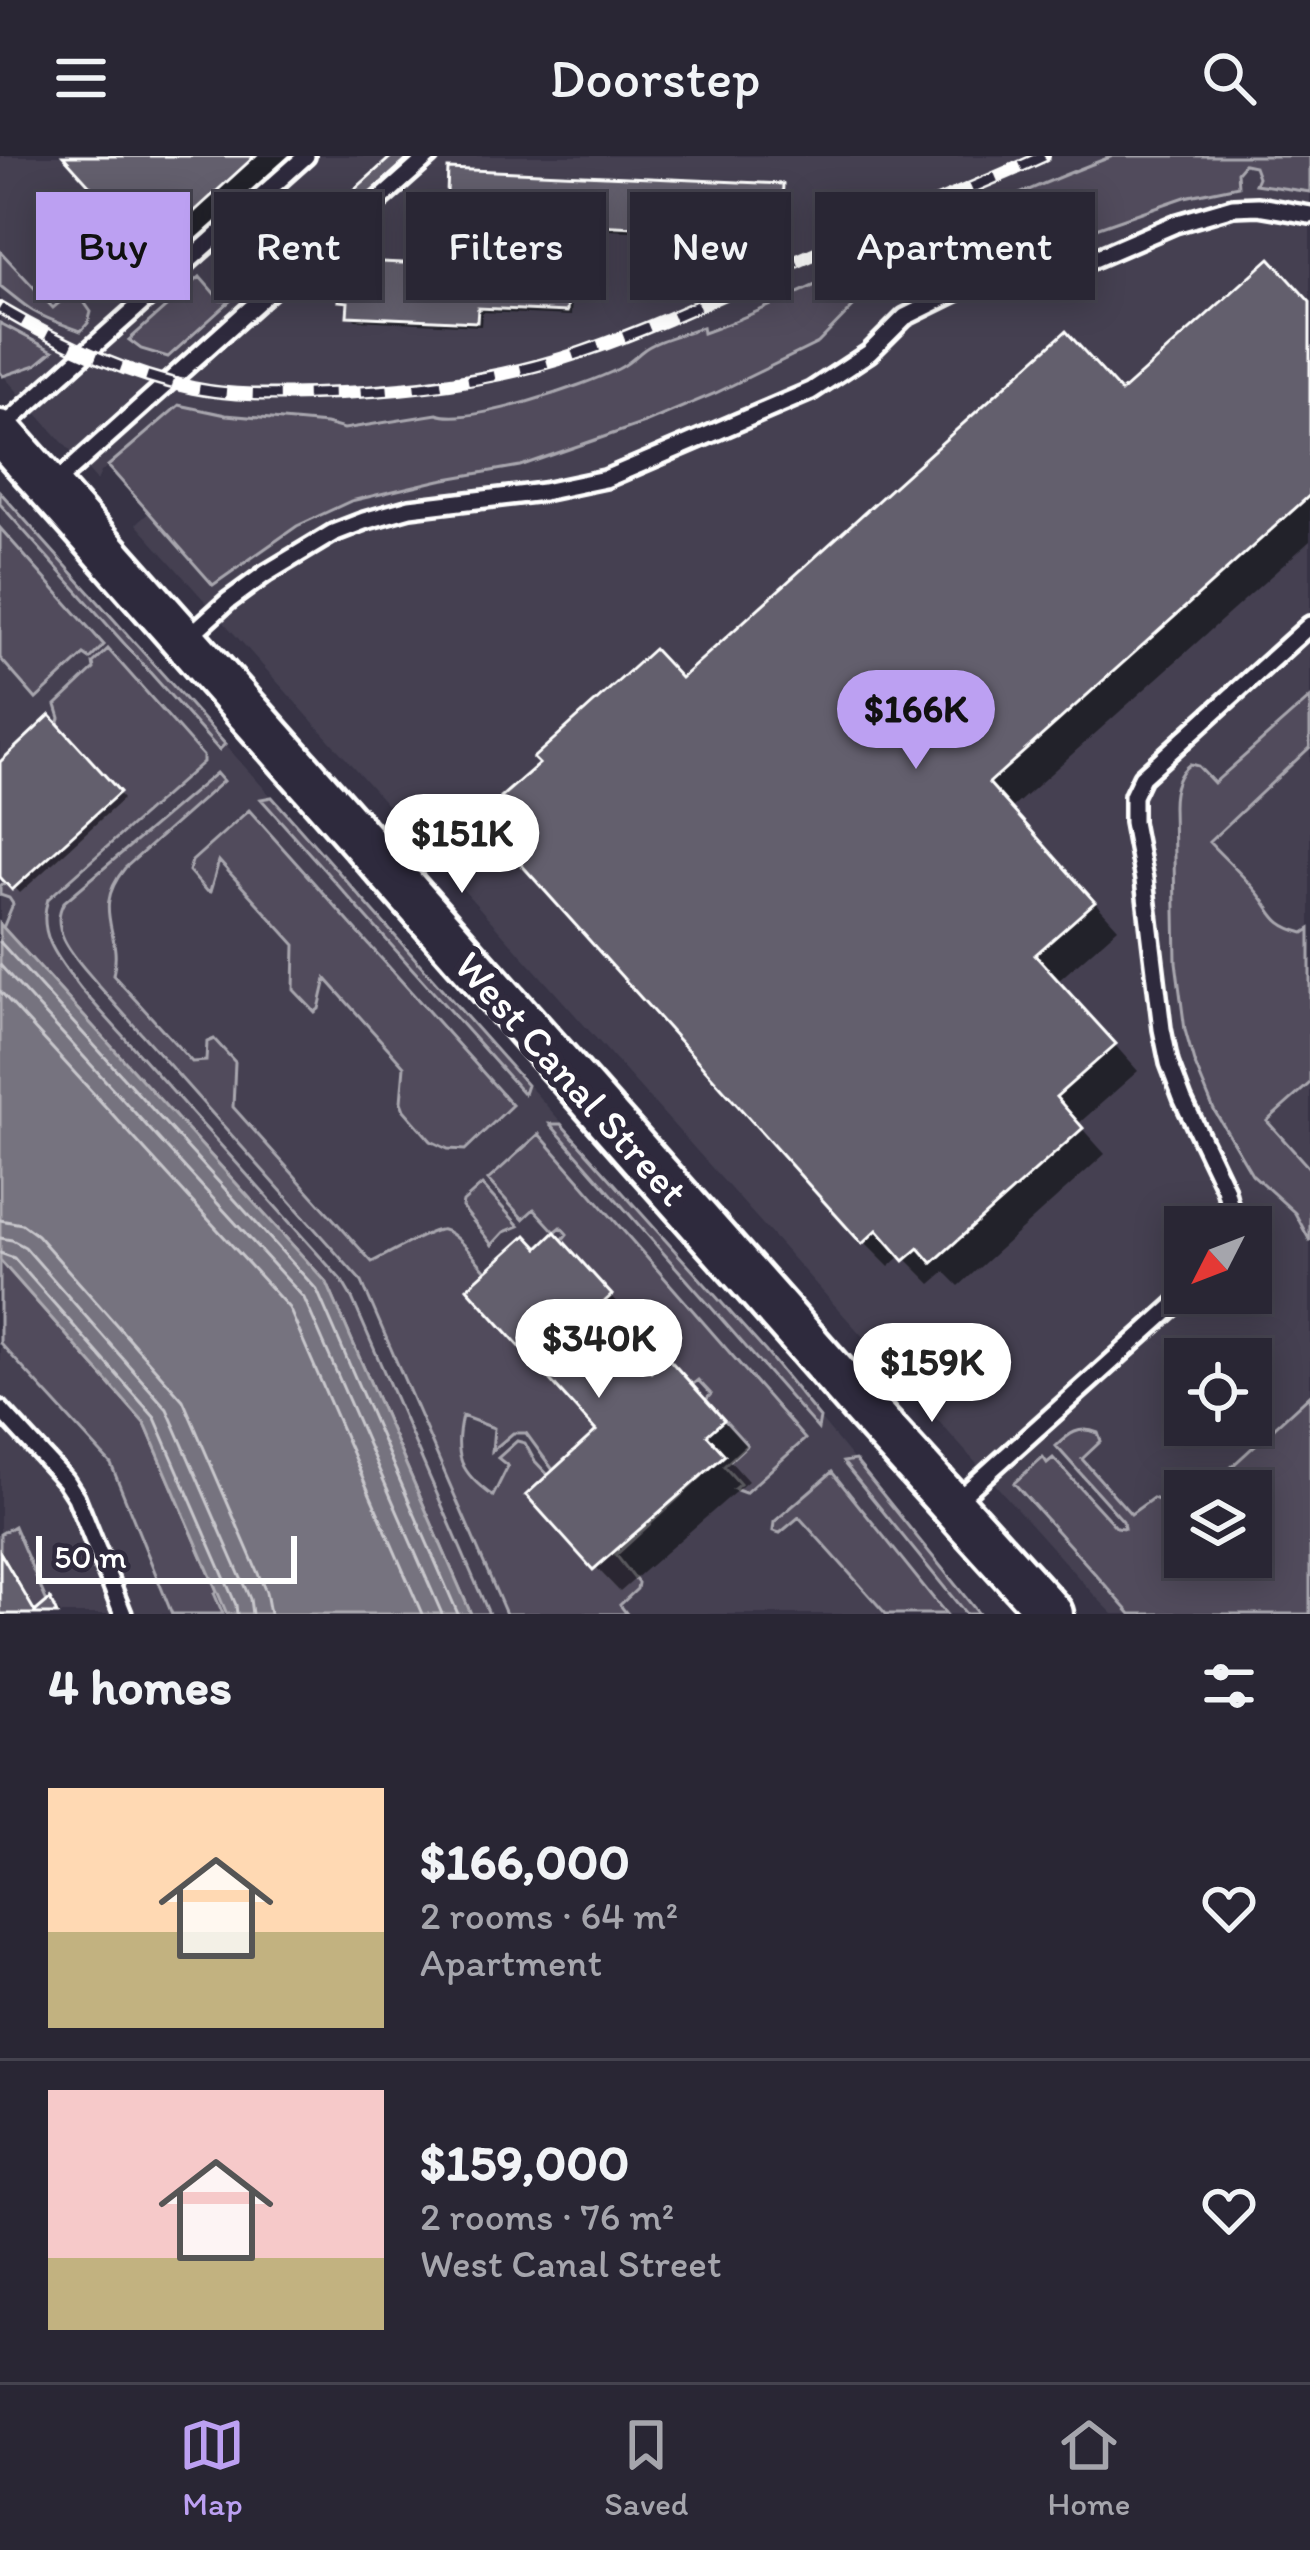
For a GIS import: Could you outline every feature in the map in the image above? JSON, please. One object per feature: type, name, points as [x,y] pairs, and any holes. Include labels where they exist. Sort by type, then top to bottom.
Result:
[{"type":"street","name":"West Canal Street","points":[[0,431],[1052,1614]]},
{"type":"street","points":[[982,1540],[1012,1614]]},
{"type":"lane","points":[[0,431],[305,156]]},
{"type":"lane","points":[[50,488],[315,251],[429,156]]},
{"type":"lane","points":[[184,640],[265,574],[333,533],[410,508],[605,479],[812,392],[869,353],[905,317],[980,280],[1035,278],[1073,268],[1175,224],[1233,207],[1310,215]]},
{"type":"lane","points":[[1230,1206],[1169,1063],[1132,822],[1133,796],[1142,777],[1310,625]]},
{"type":"lane","points":[[952,1505],[1165,1314]]},
{"type":"lane","points":[[0,1409],[76,1497],[123,1614]]},
{"type":"shaded area","points":[[0,156],[1310,156],[1310,1614],[1113,1614],[136,524],[255,419],[178,405],[101,472],[97,481],[0,372]]},
{"type":"shaded area","points":[[1113,156],[1310,156],[1310,192],[1255,184],[1254,166],[1244,164],[1237,172],[1238,186],[1185,197],[1095,228],[1095,192],[1025,192]]},
{"type":"shaded area","points":[[0,251],[36,290],[36,300],[46,300],[53,308],[62,300],[83,300],[91,312],[88,323],[81,331],[39,314],[0,286]]},
{"type":"shaded area","points":[[200,277],[214,300],[230,301],[168,357],[129,340],[174,300],[190,300],[190,286]]},
{"type":"shaded area","points":[[815,285],[815,300],[860,300],[818,343],[716,393],[520,466],[351,501],[297,526],[213,585],[108,466],[179,405],[344,429],[437,414],[473,414],[580,384],[618,369],[661,341],[702,327],[703,333]]},
{"type":"shaded area","points":[[0,323],[53,351],[36,365],[3,376]]},
{"type":"shaded area","points":[[0,492],[766,1352],[979,1614],[471,1614],[327,1283],[0,924]]},
{"type":"shaded area","points":[[0,492],[225,744],[219,750],[0,504]]},
{"type":"shaded area","points":[[0,528],[104,645],[90,659],[84,655],[36,699],[0,658]]},
{"type":"shaded area","points":[[108,649],[203,756],[203,762],[48,899],[48,936],[81,989],[342,1281],[489,1614],[471,1614],[327,1283],[3,928],[13,904],[0,895],[0,886],[5,882],[13,889],[119,792],[58,724],[56,705]]},
{"type":"shaded area","points":[[1310,698],[1310,747],[1209,842],[1279,921],[1304,933],[1310,929],[1310,1083],[1267,1121],[1310,1169],[1310,1241],[1295,1213],[1252,1174],[1214,1110],[1194,1062],[1176,962],[1173,806],[1177,783],[1190,764],[1214,783]]},
{"type":"shaded area","points":[[216,773],[223,781],[125,868],[115,883],[108,910],[113,975],[192,1062],[206,1061],[207,1042],[214,1039],[235,1062],[233,1107],[372,1262],[443,1230],[486,1271],[468,1289],[596,1431],[553,1470],[526,1433],[513,1433],[492,1451],[494,1428],[462,1416],[459,1452],[466,1471],[482,1488],[493,1496],[508,1466],[498,1458],[517,1441],[525,1443],[548,1475],[526,1495],[667,1508],[702,1476],[616,1555],[638,1583],[620,1605],[627,1614],[506,1614],[362,1282],[99,986],[62,936],[59,925],[64,902]]},
{"type":"shaded area","points":[[272,797],[527,1085],[524,1094],[261,799]]},
{"type":"shaded area","points":[[249,810],[512,1105],[465,1150],[431,1141],[404,1110],[404,1066],[326,979],[315,1012],[294,990],[295,945],[219,861],[210,892],[189,871],[192,861]]},
{"type":"shaded area","points":[[550,1124],[561,1124],[766,1352],[820,1418],[818,1429]]},
{"type":"shaded area","points":[[539,1134],[805,1439],[745,1493],[734,1489],[740,1484],[724,1466],[747,1445],[706,1400],[711,1394],[698,1380],[692,1385],[667,1357],[651,1372],[595,1310],[611,1295],[562,1240],[567,1234],[561,1227],[555,1232],[534,1209],[523,1219],[488,1180]]},
{"type":"shaded area","points":[[482,1185],[519,1226],[504,1232],[492,1245],[462,1207]]},
{"type":"shaded area","points":[[0,1260],[145,1424],[227,1614],[0,1614]]},
{"type":"shaded area","points":[[0,1260],[145,1424],[223,1614],[172,1614],[111,1464],[0,1343]]},
{"type":"shaded area","points":[[1310,1395],[1310,1614],[1131,1614],[1014,1483],[1043,1457],[1047,1463],[1053,1458],[1116,1527],[1124,1528],[1123,1521],[1056,1446],[1075,1432],[1098,1433],[1101,1441],[1082,1459],[1131,1514],[1153,1498],[1164,1505],[1164,1578],[1272,1578],[1272,1470],[1228,1470],[1254,1446],[1272,1446],[1272,1430]]},
{"type":"shaded area","points":[[855,1460],[979,1614],[966,1614],[843,1462]]},
{"type":"shaded area","points":[[832,1472],[946,1614],[886,1614],[799,1517],[780,1533],[773,1531],[774,1522]]},
{"type":"shaded area","points":[[14,1526],[47,1602],[35,1612],[0,1552],[0,1534]]},
{"type":"water","points":[[0,924],[327,1283],[471,1614],[227,1614],[145,1424],[0,1260]]},
{"type":"building","points":[[63,156],[255,156],[190,215],[190,192],[96,192]]},
{"type":"building","points":[[392,156],[411,156],[371,192],[352,192]]},
{"type":"building","points":[[448,169],[783,184],[783,192],[630,192],[630,227],[606,226],[606,192],[447,192]]},
{"type":"building","points":[[1270,258],[1310,302],[1310,495],[989,783],[1095,902],[1035,955],[1116,1044],[1056,1097],[1083,1128],[932,1263],[919,1248],[904,1261],[877,1230],[862,1244],[501,842],[523,822],[501,797],[539,764],[533,758],[654,649],[681,678],[1066,331],[1121,392]]},
{"type":"building","points":[[382,262],[406,263],[406,300],[568,300],[567,312],[478,308],[477,322],[347,316],[348,302],[338,301],[382,300]]},
{"type":"building","points":[[50,715],[120,792],[12,890],[0,877],[0,762]]},
{"type":"building","points":[[555,1232],[612,1295],[595,1310],[651,1372],[667,1357],[724,1420],[707,1435],[725,1455],[593,1570],[526,1495],[596,1431],[467,1288],[526,1235],[538,1248]]},
{"type":"building","points":[[0,1552],[35,1612],[50,1599],[57,1614],[0,1614]]},
{"type":"railway","points":[[0,308],[118,366],[208,391],[312,394],[448,384],[516,371],[611,342],[1044,156]]}]
